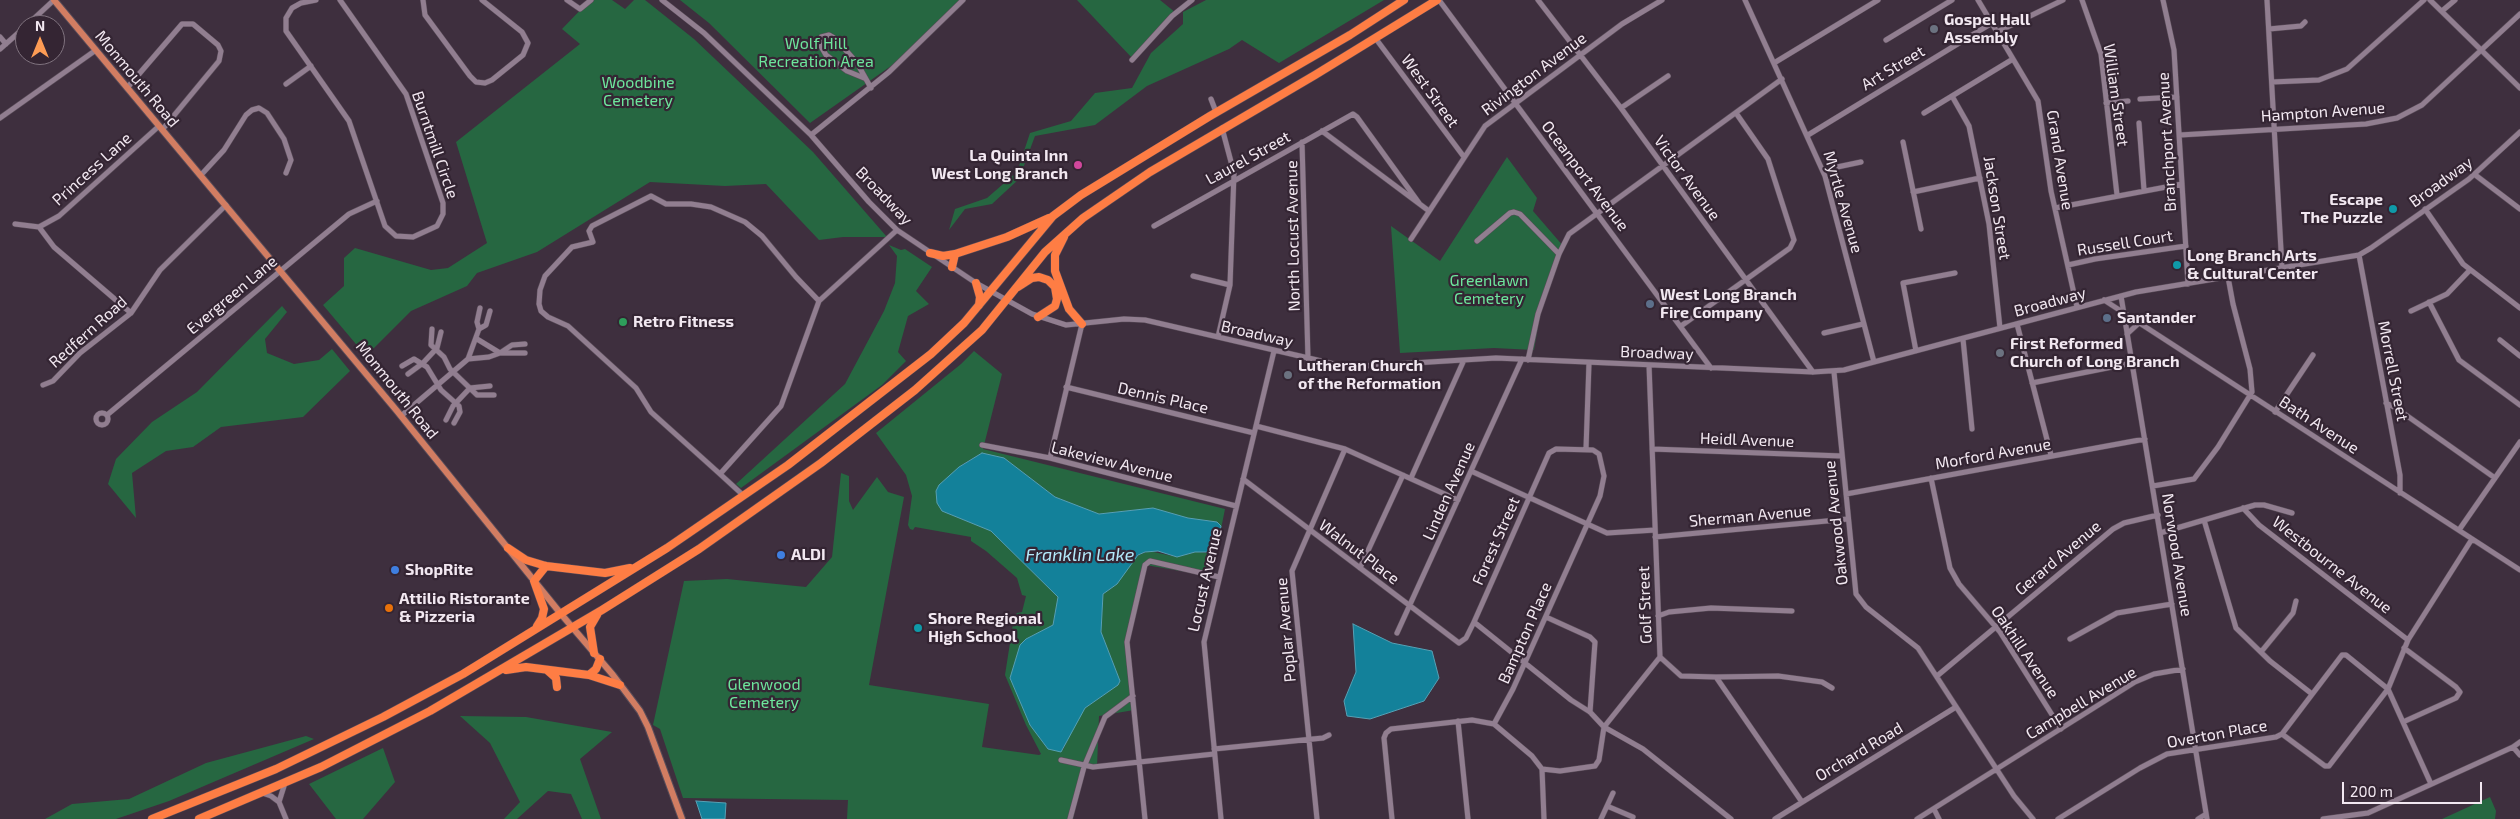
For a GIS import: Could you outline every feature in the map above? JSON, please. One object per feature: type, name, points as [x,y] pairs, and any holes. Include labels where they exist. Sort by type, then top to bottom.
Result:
[{"type":"highway","points":[[930,253],[943,256],[956,254],[1007,238],[1054,216],[1116,172],[1350,35],[1404,0]]},
{"type":"highway","points":[[199,819],[285,783],[395,730],[499,672],[602,610],[730,528],[877,421],[976,335],[1045,252],[1068,230],[1129,185],[1222,128],[1376,39],[1438,0]]},
{"type":"highway","points":[[152,819],[268,773],[321,748],[456,678],[639,565],[744,496],[813,447],[906,375],[947,340],[979,306],[1054,216]]},
{"type":"highway","points":[[1068,230],[1057,250],[1054,266],[1069,309],[1082,324]]},
{"type":"highway","points":[[952,267],[956,254]]},
{"type":"highway","points":[[1014,289],[1034,278],[1044,278],[1052,282],[1057,294],[1056,303],[1052,309],[1038,317]]},
{"type":"highway","points":[[976,283],[980,297],[979,306]]},
{"type":"highway","points":[[508,548],[526,560],[546,566],[605,573],[639,565]]},
{"type":"highway","points":[[534,629],[542,618],[544,609],[534,581],[546,566]]},
{"type":"highway","points":[[589,675],[596,669],[597,656],[590,627],[592,620],[602,610]]},
{"type":"highway","points":[[499,672],[526,667],[545,669],[589,675],[620,685]]},
{"type":"highway","points":[[545,669],[556,678],[557,687]]},
{"type":"main road","name":"Monmouth Road","points":[[54,0],[401,416],[640,711],[648,727],[682,819]]},
{"type":"street","points":[[38,15],[54,0]]},
{"type":"street","name":"Burntmill Circle","points":[[316,0],[301,3],[292,8],[285,22],[288,34],[349,121],[385,226],[394,235],[401,238],[413,237],[433,229],[440,223],[443,214],[443,203],[408,100],[340,0]]},
{"type":"street","points":[[423,0],[427,17],[470,76],[476,82],[485,83],[492,80],[523,55],[528,43],[522,32],[482,0]]},
{"type":"street","points":[[567,0],[580,9],[591,0]]},
{"type":"street","name":"Broadway","points":[[662,0],[704,33],[811,135],[869,202],[897,230],[976,283],[1006,300],[1038,317],[1066,325],[1138,319],[1308,359],[1352,367],[1464,360],[1522,359],[1834,372],[2121,296],[2358,255],[2371,248],[2474,174],[2520,132]]},
{"type":"street","points":[[811,135],[871,88],[963,0]]},
{"type":"street","points":[[1132,60],[1172,16],[1192,0]]},
{"type":"street","name":"Oceanport Avenue","points":[[1438,0],[1711,368]]},
{"type":"street","name":"Victor Avenue","points":[[1538,0],[1621,108],[1662,167],[1813,372]]},
{"type":"street","name":"Rivington Avenue","points":[[1411,239],[1485,126],[1633,17],[1662,0]]},
{"type":"street","name":"Myrtle Avenue","points":[[1745,0],[1823,170],[1874,362]]},
{"type":"street","points":[[1774,63],[1878,0]]},
{"type":"street","points":[[1886,40],[1952,0]]},
{"type":"street","name":"Grand Avenue","points":[[1978,0],[2038,101],[2055,208],[2077,307]]},
{"type":"street","points":[[1997,32],[2063,0]]},
{"type":"street","name":"William Street","points":[[2082,0],[2101,54],[2116,195]]},
{"type":"street","name":"Branchport Avenue","points":[[2163,0],[2174,50],[2188,284]]},
{"type":"street","points":[[2267,0],[2282,268]]},
{"type":"street","points":[[2272,82],[2319,80],[2347,69],[2424,0]]},
{"type":"street","points":[[2430,0],[2520,88]]},
{"type":"street","points":[[2442,11],[2455,0]]},
{"type":"street","name":"Hampton Avenue","points":[[2180,135],[2366,124],[2398,118],[2422,105],[2520,14]]},
{"type":"street","points":[[2269,28],[2300,26],[2305,22]]},
{"type":"street","name":"Art Street","points":[[1808,135],[1992,23]]},
{"type":"street","name":"Princess Lane","points":[[39,227],[59,216],[160,128],[219,61],[221,51],[218,45],[193,24],[182,24],[128,88]]},
{"type":"street","points":[[864,78],[847,71],[826,55],[819,43],[821,37],[829,35],[836,39],[857,63],[871,88]]},
{"type":"street","points":[[0,49],[15,36]]},
{"type":"street","points":[[0,37],[6,44]]},
{"type":"street","name":"West Street","points":[[1376,39],[1464,157]]},
{"type":"street","points":[[0,118],[96,50]]},
{"type":"street","points":[[1924,112],[2013,59]]},
{"type":"street","points":[[286,84],[311,66]]},
{"type":"street","points":[[1621,108],[1668,76]]},
{"type":"street","points":[[1528,360],[1534,328],[1559,254],[1569,234],[1598,215],[1782,80]]},
{"type":"street","name":"Jackson Street","points":[[1952,96],[1968,123],[1980,178],[1989,224],[2000,328]]},
{"type":"street","points":[[2140,99],[2177,97]]},
{"type":"street","points":[[1211,99],[1216,112]]},
{"type":"street","points":[[2106,103],[2128,101]]},
{"type":"street","points":[[200,175],[224,150],[246,115],[252,110],[259,108],[267,113],[286,143],[291,160],[286,173]]},
{"type":"street","points":[[1681,326],[1790,248],[1794,240],[1768,159],[1736,113]]},
{"type":"street","name":"Laurel Street","points":[[1154,226],[1354,114],[1419,203]]},
{"type":"street","points":[[2139,123],[2144,190]]},
{"type":"street","points":[[1218,337],[1230,285],[1234,180],[1234,172],[1222,128]]},
{"type":"street","points":[[1322,132],[1429,211]]},
{"type":"street","name":"North Locust Avenue","points":[[1302,142],[1308,359]]},
{"type":"street","points":[[1903,142],[1921,229]]},
{"type":"street","points":[[1823,170],[1861,162]]},
{"type":"street","points":[[2474,174],[2520,209]]},
{"type":"street","points":[[1913,192],[1980,178]]},
{"type":"street","points":[[2055,208],[2182,184]]},
{"type":"street","points":[[744,496],[651,412],[636,388],[568,326],[550,319],[541,311],[539,304],[540,290],[545,276],[572,247],[593,242],[589,231],[592,226],[651,196],[663,203],[711,208],[745,222],[762,236],[796,278],[820,301]]},
{"type":"street","name":"Evergreen Lane","points":[[107,415],[349,214],[376,201]]},
{"type":"street","name":"Redfern Road","points":[[43,386],[53,381],[80,352],[131,313],[160,270],[226,205]]},
{"type":"street","points":[[2425,210],[2460,262],[2469,271],[2520,308]]},
{"type":"street","points":[[1477,241],[1510,213],[1514,212],[1520,214],[1559,254]]},
{"type":"street","points":[[15,224],[39,227],[54,247],[131,313]]},
{"type":"street","points":[[720,474],[780,406],[820,301],[897,230]]},
{"type":"street","name":"Russell Court","points":[[2068,265],[2095,259],[2186,246]]},
{"type":"street","name":"Morrell Street","points":[[2358,255],[2400,475],[2400,493]]},
{"type":"street","points":[[2411,311],[2451,291],[2469,271]]},
{"type":"street","points":[[1916,351],[1903,283],[1955,273]]},
{"type":"street","points":[[1192,276],[1230,285]]},
{"type":"street","points":[[2153,486],[2194,479],[2218,447],[2250,395],[2252,389],[2250,370],[2228,277]]},
{"type":"street","name":"Norwood Avenue","points":[[2121,296],[2206,817]]},
{"type":"street","name":"Bath Avenue","points":[[2104,300],[2520,570]]},
{"type":"street","points":[[2429,302],[2459,360],[2520,404]]},
{"type":"street","points":[[401,416],[454,373],[468,359],[479,330],[477,322],[480,308]]},
{"type":"street","points":[[479,330],[486,325],[490,311]]},
{"type":"street","points":[[2127,334],[2139,323]]},
{"type":"street","points":[[1050,458],[1082,324]]},
{"type":"street","points":[[1824,333],[1863,324]]},
{"type":"street","points":[[2017,324],[2051,456]]},
{"type":"street","points":[[432,329],[430,343],[437,348],[454,373],[477,395],[494,395]]},
{"type":"street","points":[[408,374],[423,364],[437,348],[441,332]]},
{"type":"street","points":[[477,338],[500,353],[525,353]]},
{"type":"street","points":[[1963,339],[1972,429]]},
{"type":"street","points":[[2500,340],[2520,356]]},
{"type":"street","points":[[468,359],[490,357],[512,345],[525,344]]},
{"type":"street","name":"Locust Avenue","points":[[1221,819],[1203,647],[1218,577],[1274,350]]},
{"type":"street","points":[[2275,412],[2313,355]]},
{"type":"street","points":[[402,366],[414,359],[423,364],[438,385],[460,409],[454,423]]},
{"type":"street","name":"Linden Avenue","points":[[1398,633],[1522,359]]},
{"type":"street","points":[[1410,478],[1464,360]]},
{"type":"street","points":[[1586,449],[1589,363]]},
{"type":"street","points":[[2032,383],[2132,363]]},
{"type":"street","name":"Golf Street","points":[[1649,365],[1660,657],[1680,676],[1778,676],[1822,682],[1832,688]]},
{"type":"street","name":"Oakwood Avenue","points":[[1834,372],[1856,594],[1866,606],[1916,645],[1996,770],[2033,819]]},
{"type":"street","points":[[446,420],[455,403],[470,388],[490,386]]},
{"type":"street","name":"Dennis Place","points":[[1066,387],[1254,433]]},
{"type":"street","points":[[2386,403],[2396,408],[2495,478]]},
{"type":"street","points":[[1256,426],[1345,449],[1458,500]]},
{"type":"street","name":"Morford Avenue","points":[[1846,494],[2145,439]]},
{"type":"street","points":[[2459,530],[2520,442]]},
{"type":"street","name":"Lakeview Avenue","points":[[982,445],[1050,458],[1236,506]]},
{"type":"street","name":"Poplar Avenue","points":[[1317,819],[1292,576],[1295,560],[1345,449]]},
{"type":"street","name":"Forest Street","points":[[1461,642],[1466,638],[1474,622],[1549,453],[1553,450],[1586,449]]},
{"type":"street","name":"Bampton Place","points":[[1494,724],[1504,708],[1546,618],[1600,496],[1604,476],[1600,457],[1593,450],[1586,449]]},
{"type":"street","name":"Heidl Avenue","points":[[1652,449],[1842,456]]},
{"type":"street","points":[[1471,471],[1607,533],[1655,530]]},
{"type":"street","points":[[1360,568],[1403,475]]},
{"type":"street","name":"Oakhill Avenue","points":[[1931,478],[1950,568],[1959,584],[1996,627],[2061,729]]},
{"type":"street","name":"Walnut Place","points":[[1243,479],[1454,640],[1461,642]]},
{"type":"street","points":[[2160,533],[2242,508],[2264,505],[2292,513]]},
{"type":"street","name":"Westbourne Avenue","points":[[2242,508],[2259,525],[2408,640]]},
{"type":"street","name":"Gerard Avenue","points":[[1937,676],[2113,529],[2124,523],[2158,515]]},
{"type":"street","name":"Sherman Avenue","points":[[1655,537],[1848,519]]},
{"type":"street","points":[[2204,520],[2234,624],[2261,652],[2312,694]]},
{"type":"street","points":[[2388,689],[2408,640],[2472,539]]},
{"type":"street","points":[[1146,819],[1127,636],[1146,562],[1218,577]]},
{"type":"street","points":[[2261,652],[2292,613],[2296,601]]},
{"type":"street","points":[[2070,640],[2117,614],[2172,604]]},
{"type":"street","points":[[1658,616],[1669,612],[1711,608],[1792,612]]},
{"type":"street","points":[[1546,618],[1590,637],[1595,642],[1590,712]]},
{"type":"street","points":[[1474,622],[1590,712],[1604,727],[1643,749],[1731,819]]},
{"type":"street","points":[[2403,722],[2456,698],[2460,692],[2404,648]]},
{"type":"street","points":[[2282,734],[2340,656],[2344,655],[2388,689],[2431,784]]},
{"type":"street","points":[[1542,769],[1560,771],[1595,766],[1598,762],[1604,727],[1660,657]]},
{"type":"street","name":"Campbell Avenue","points":[[1917,819],[2143,678],[2183,669]]},
{"type":"street","points":[[1716,677],[1802,802]]},
{"type":"street","name":"Overton Place","points":[[2058,819],[2156,758],[2196,749],[2276,737],[2282,734],[2328,766],[2388,689]]},
{"type":"street","points":[[1070,819],[1084,767],[1104,717],[1133,696]]},
{"type":"street","name":"Orchard Road","points":[[1775,819],[1956,706]]},
{"type":"street","points":[[1392,819],[1384,738],[1388,731],[1472,720],[1494,724],[1532,756],[1542,769],[1544,819]]},
{"type":"street","points":[[1458,722],[1468,819]]},
{"type":"street","points":[[1061,760],[1084,767],[1140,762],[1329,735]]},
{"type":"street","points":[[2323,819],[2355,817],[2368,813],[2514,747],[2520,742]]},
{"type":"street","points":[[2514,747],[2520,755]]},
{"type":"street","points":[[279,802],[285,783]]},
{"type":"street","points":[[262,793],[271,796],[279,802],[286,819]]},
{"type":"street","points":[[1601,819],[1612,793]]},
{"type":"street","points":[[1607,806],[1633,817]]},
{"type":"street","points":[[1934,810],[1939,819]]},
{"type":"street","points":[[2198,819],[2206,817]]},
{"type":"green space","name":"Woodbine Cemetery","points":[[590,0],[612,0],[625,9],[634,0],[645,0],[694,39],[813,152],[887,237],[843,237],[819,240],[766,184],[725,186],[650,182],[537,252],[477,273],[467,286],[411,311],[366,356],[323,305],[344,286],[344,258],[355,248],[431,270],[448,268],[487,243],[456,142],[580,44],[562,29]]},
{"type":"green space","name":"Wolf Hill Recreation Area","points":[[680,0],[962,0],[908,54],[810,123],[709,23]]},
{"type":"green space","points":[[1077,0],[1160,0],[1176,13],[1133,59]]},
{"type":"green space","points":[[1206,0],[1384,0],[1279,63],[1242,40],[1229,49],[1147,86],[1095,125],[1035,136],[1019,179],[992,204],[965,209],[949,230],[955,209],[987,198],[1017,172],[1030,133],[1071,121],[1095,93],[1132,88],[1151,53],[1183,24],[1183,12]]},
{"type":"green space","name":"Greenlawn Cemetery","points":[[1507,157],[1537,198],[1533,211],[1564,247],[1540,315],[1534,350],[1494,348],[1400,353],[1391,226],[1440,261]]},
{"type":"green space","points":[[889,245],[901,250],[905,249],[932,267],[916,291],[929,304],[908,316],[898,352],[906,361],[882,385],[741,488],[736,484],[845,384],[884,311],[895,283],[897,256]]},
{"type":"green space","points":[[282,306],[287,312],[265,339],[267,353],[294,364],[319,360],[332,349],[350,371],[303,417],[221,427],[193,447],[166,451],[132,473],[136,518],[108,484],[116,459],[152,422],[197,392]]},
{"type":"green space","name":"Glenwood Cemetery","points":[[974,351],[1002,374],[983,449],[1225,509],[1221,529],[1218,522],[1188,518],[1153,508],[1099,514],[1055,497],[1004,458],[982,453],[963,464],[937,488],[937,503],[942,511],[991,531],[1058,597],[1053,625],[1026,639],[1020,645],[1010,678],[1030,725],[1048,749],[1063,750],[1071,731],[1085,708],[1118,685],[1120,681],[1101,632],[1103,594],[1117,584],[1120,576],[1139,555],[1149,551],[1177,557],[1196,552],[1210,553],[1214,551],[1217,544],[1209,576],[1146,565],[1129,631],[1134,710],[1099,716],[1097,767],[1085,767],[1073,819],[847,819],[848,800],[683,798],[660,729],[653,725],[684,581],[727,579],[806,587],[832,557],[841,473],[849,476],[849,501],[853,510],[877,477],[888,492],[904,497],[869,685],[989,704],[982,747],[1041,754],[1026,725],[1005,675],[1014,617],[1017,613],[1022,612],[1026,596],[1022,595],[1017,578],[986,551],[971,541],[971,537],[915,527],[913,530],[910,529],[908,525],[912,496],[906,475],[876,433],[961,364]]},
{"type":"green space","points":[[460,716],[526,717],[612,732],[580,759],[601,819],[582,819],[571,794],[548,791],[517,819],[504,819],[520,802],[490,743]]},
{"type":"green space","points":[[306,736],[314,739],[169,801],[116,819],[45,819],[72,804],[129,799],[206,763]]},
{"type":"green space","points":[[383,748],[395,782],[363,819],[336,819],[309,784]]},
{"type":"green space","points":[[2490,797],[2496,811],[2495,819],[2442,819]]},
{"type":"water","name":"Franklin Lake","points":[[982,453],[1004,458],[1055,497],[1099,514],[1153,508],[1188,518],[1217,522],[1221,526],[1219,536],[1221,539],[1218,540],[1214,552],[1195,552],[1177,557],[1158,551],[1145,552],[1138,555],[1117,584],[1103,594],[1101,632],[1120,681],[1118,685],[1085,708],[1061,752],[1048,749],[1030,725],[1010,678],[1020,645],[1026,639],[1053,625],[1058,597],[991,531],[942,511],[937,503],[936,491],[939,485],[959,467]]},
{"type":"water","points":[[1353,624],[1392,643],[1432,651],[1439,678],[1424,701],[1370,719],[1347,716],[1344,701],[1356,672]]},
{"type":"water","points":[[696,801],[726,803],[725,819],[702,819]]},
{"type":"place","name":"Gospel Hall Assembly","points":[[1934,29]]},
{"type":"place","name":"La Quinta Inn West Long Branch","points":[[1078,165]]},
{"type":"place","name":"Escape The Puzzle","points":[[2393,209]]},
{"type":"place","name":"Long Branch Arts & Cultural Center","points":[[2177,265]]},
{"type":"place","name":"West Long Branch Fire Company","points":[[1650,304]]},
{"type":"place","name":"Santander","points":[[2107,318]]},
{"type":"place","name":"Retro Fitness","points":[[623,322]]},
{"type":"place","name":"First Reformed Church of Long Branch","points":[[2000,353]]},
{"type":"place","name":"Lutheran Church of the Reformation","points":[[1288,375]]},
{"type":"place","name":"ALDI","points":[[781,555]]},
{"type":"place","name":"ShopRite","points":[[395,570]]},
{"type":"place","name":"Attilio Ristorante & Pizzeria","points":[[389,608]]},
{"type":"place","name":"Shore Regional High School","points":[[918,628]]}]
